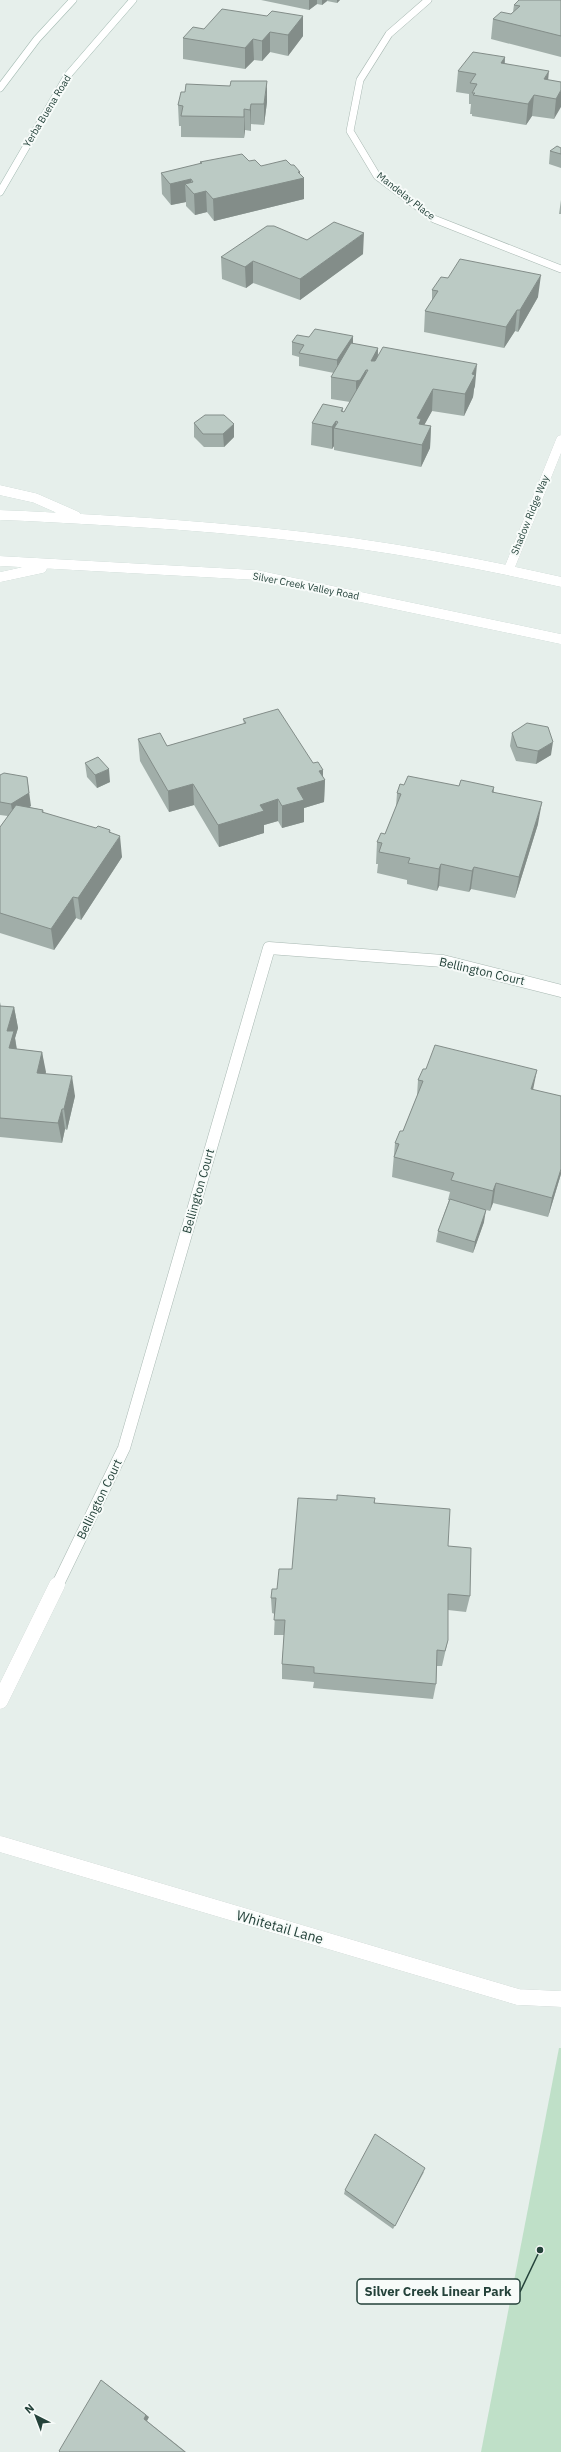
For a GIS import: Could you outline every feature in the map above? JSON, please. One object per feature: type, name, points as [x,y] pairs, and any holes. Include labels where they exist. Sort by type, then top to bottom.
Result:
[{"type":"street","points":[[0,88],[37,39],[74,0]]},
{"type":"street","name":"Yerba Buena Road","points":[[0,192],[68,75],[132,0]]},
{"type":"street","name":"Mandelay Place","points":[[428,0],[389,34],[360,80],[350,131],[377,176],[434,219],[561,269]]},
{"type":"street","name":"Shadow Ridge Way","points":[[509,569],[561,440]]},
{"type":"street","points":[[0,490],[35,498],[82,518]]},
{"type":"street","points":[[0,515],[82,518],[281,532],[441,554],[561,582]]},
{"type":"street","name":"Silver Creek Valley Road","points":[[0,561],[256,575],[561,638]]},
{"type":"street","points":[[0,577],[16,572],[69,564]]},
{"type":"street","name":"Bellington Court","points":[[0,1701],[124,1448],[269,948],[443,961],[561,991]]},
{"type":"street","name":"Whitetail Lane","points":[[0,1844],[518,1997],[561,1999]]},
{"type":"green space","points":[[559,2048],[561,2048],[561,2452],[481,2452]]},
{"type":"building","points":[[519,0],[561,0],[561,36],[493,19],[501,12],[511,14],[520,6],[514,5]]},
{"type":"building","points":[[222,9],[267,16],[272,11],[303,16],[288,35],[270,32],[262,41],[253,39],[245,48],[183,38],[193,27],[204,29]]},
{"type":"building","points":[[473,52],[505,57],[501,63],[549,71],[544,79],[561,82],[561,90],[556,99],[534,95],[528,104],[473,95],[475,93],[472,93],[477,84],[470,83],[476,74],[458,71]]},
{"type":"building","points":[[231,81],[267,81],[264,104],[251,104],[250,110],[244,109],[244,117],[181,116],[183,106],[178,105],[181,92],[185,92],[186,84],[230,86]]},
{"type":"building","points":[[557,146],[561,148],[561,154],[550,151]]},
{"type":"building","points":[[242,154],[249,161],[255,160],[261,166],[286,160],[291,165],[294,165],[304,178],[213,199],[206,191],[194,194],[185,184],[193,182],[191,179],[170,184],[161,173],[202,163],[200,162]]},
{"type":"building","points":[[334,222],[364,233],[300,279],[253,261],[245,267],[221,257],[267,226],[274,226],[307,240]]},
{"type":"building","points":[[460,259],[541,275],[520,310],[517,310],[506,327],[425,311],[438,291],[432,290],[441,277],[448,278]]},
{"type":"building","points":[[315,329],[353,336],[337,360],[299,353],[304,345],[292,342],[297,335],[309,337]]},
{"type":"building","points":[[351,343],[378,348],[371,361],[375,361],[383,347],[477,364],[472,374],[475,375],[465,394],[433,389],[417,418],[421,419],[419,424],[431,426],[422,445],[334,428],[338,422],[336,421],[332,427],[312,423],[323,404],[343,408],[341,411],[344,412],[368,370],[366,370],[360,380],[356,381],[331,377]]},
{"type":"building","points":[[205,415],[224,415],[234,424],[223,434],[203,434],[194,423]]},
{"type":"building","points":[[278,709],[313,763],[318,762],[323,770],[319,771],[325,780],[297,788],[304,800],[282,806],[278,799],[260,805],[264,811],[218,825],[193,784],[168,791],[138,739],[160,733],[167,746],[246,723],[243,719]]},
{"type":"building","points":[[527,723],[548,727],[553,742],[538,751],[517,747],[512,733]]},
{"type":"building","points":[[98,757],[109,769],[95,775],[85,763]]},
{"type":"building","points":[[4,773],[27,777],[29,793],[11,804],[0,802],[0,775]]},
{"type":"building","points":[[408,776],[459,786],[461,780],[494,787],[492,792],[542,802],[519,877],[474,867],[472,871],[441,864],[439,869],[408,863],[410,858],[379,852],[382,843],[377,842],[381,833],[385,834],[401,794],[397,793],[400,784],[404,785]]},
{"type":"building","points":[[16,805],[43,810],[42,812],[96,828],[98,826],[110,830],[109,832],[120,836],[78,898],[73,897],[51,929],[0,913],[0,827]]},
{"type":"building","points":[[0,1006],[14,1007],[7,1031],[14,1031],[9,1048],[42,1052],[37,1073],[72,1076],[64,1109],[62,1109],[58,1123],[0,1118]]},
{"type":"building","points":[[435,1045],[537,1070],[531,1089],[561,1096],[561,1169],[552,1198],[496,1183],[493,1191],[451,1180],[454,1173],[394,1157],[399,1144],[395,1143],[400,1131],[403,1131],[423,1081],[418,1080],[423,1069],[426,1069]]},
{"type":"building","points":[[450,1199],[486,1210],[475,1242],[438,1231]]},
{"type":"building","points":[[337,1495],[375,1498],[374,1503],[450,1509],[448,1546],[471,1548],[470,1596],[448,1594],[448,1640],[445,1651],[437,1650],[436,1684],[314,1673],[314,1667],[282,1664],[285,1620],[274,1620],[276,1598],[271,1598],[272,1589],[277,1589],[279,1569],[292,1569],[298,1498],[337,1500]]},
{"type":"building","points":[[375,2134],[425,2168],[395,2226],[345,2190]]},
{"type":"building","points":[[101,2380],[146,2415],[144,2419],[185,2452],[60,2452],[59,2451]]},
{"type":"place","name":"Silver Creek Linear Park","points":[[540,2250]]}]
